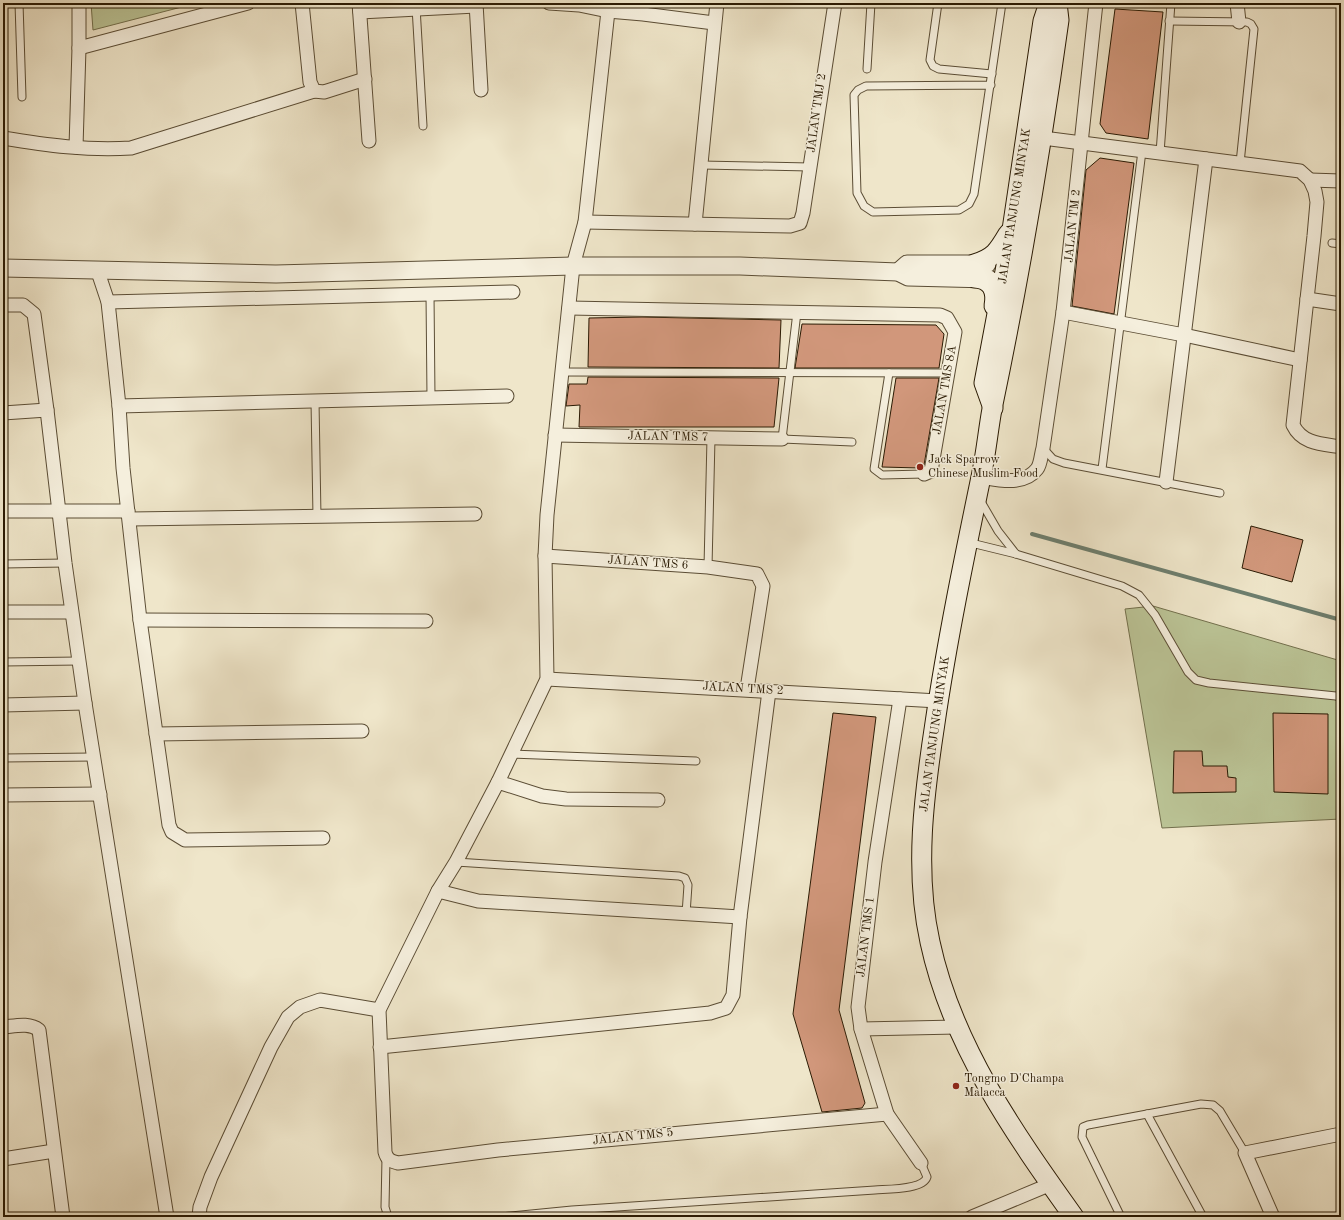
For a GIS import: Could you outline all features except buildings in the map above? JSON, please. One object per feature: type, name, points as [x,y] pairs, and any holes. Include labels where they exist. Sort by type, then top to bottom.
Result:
[{"type":"main road","name":"JALAN TANJUNG MINYAK","points":[[1049,3],[1043,21],[1012,228],[1012,273],[1002,365],[967,542],[938,701],[924,799],[922,861],[925,915],[935,962],[957,1027],[991,1092],[1074,1217]]},
{"type":"main road","name":"JALAN TANJUNG MINYAK","points":[[993,408],[984,383],[992,341],[1012,273],[1043,138],[1059,20],[1057,3]]},
{"type":"main road","points":[[992,341],[989,327],[995,300],[995,290],[990,283],[974,271],[998,252],[1012,228]]},
{"type":"street","points":[[76,147],[80,48],[79,3]]},
{"type":"street","points":[[80,48],[248,3]]},
{"type":"street","points":[[302,3],[310,82],[314,91]]},
{"type":"street","points":[[549,3],[579,5],[608,11],[644,8],[714,23]]},
{"type":"street","points":[[585,222],[695,224],[717,3]]},
{"type":"street","name":"JALAN TMJ 2","points":[[695,224],[790,226],[800,223],[803,214],[835,3]]},
{"type":"street","name":"JALAN TM 2","points":[[979,486],[1026,478],[1038,469],[1043,448],[1063,312],[1083,143],[1096,3]]},
{"type":"street","points":[[1237,3],[1239,22]]},
{"type":"street","points":[[369,141],[360,8],[476,5],[481,90]]},
{"type":"street","points":[[386,1155],[379,1010],[438,891],[456,862],[498,782],[547,679],[545,556],[547,515],[574,266],[585,222],[608,11]]},
{"type":"street","points":[[3,138],[109,150],[131,148],[314,91],[324,92],[365,79]]},
{"type":"street","points":[[1043,138],[1300,172],[1310,180],[1315,191],[1316,202],[1293,425],[1296,432],[1306,441],[1341,447]]},
{"type":"street","points":[[1166,482],[1206,159]]},
{"type":"street","points":[[1310,180],[1341,181]]},
{"type":"street","points":[[3,268],[276,274],[574,266],[740,266],[898,272],[907,264],[974,271],[1012,273]]},
{"type":"street","points":[[97,269],[108,302],[140,620],[169,825],[177,836],[185,840],[323,838]]},
{"type":"street","points":[[108,302],[513,292]]},
{"type":"street","points":[[1306,299],[1341,304]]},
{"type":"street","points":[[3,305],[23,305],[34,314],[63,511],[65,563],[93,757],[168,1217]]},
{"type":"street","points":[[569,308],[797,312]]},
{"type":"street","name":"JALAN TMS 8A","points":[[797,312],[940,316],[947,318],[952,324],[955,332],[931,471],[924,474]]},
{"type":"street","points":[[1063,312],[1184,335],[1300,360]]},
{"type":"street","points":[[119,406],[507,396]]},
{"type":"street","points":[[3,413],[47,410]]},
{"type":"street","name":"JALAN TMS 7","points":[[555,435],[782,439]]},
{"type":"street","points":[[3,512],[106,511],[129,515],[317,517],[475,514]]},
{"type":"street","name":"JALAN TMS 6","points":[[545,556],[708,567],[757,574],[763,586],[747,689]]},
{"type":"street","points":[[3,612],[72,612]]},
{"type":"street","points":[[140,620],[426,621]]},
{"type":"street","name":"JALAN TMS 2","points":[[547,679],[747,689],[938,701]]},
{"type":"street","points":[[380,1047],[710,1013],[726,1008],[733,995],[740,917],[769,691]]},
{"type":"street","name":"JALAN TMS 1","points":[[900,699],[875,862],[858,1007],[861,1029],[887,1114],[921,1163]]},
{"type":"street","points":[[3,705],[85,703]]},
{"type":"street","points":[[156,734],[362,731]]},
{"type":"street","points":[[498,782],[542,796],[566,799],[658,800]]},
{"type":"street","points":[[3,795],[100,794]]},
{"type":"street","points":[[438,891],[478,901],[740,917]]},
{"type":"street","points":[[199,1217],[200,1207],[211,1177],[271,1047],[288,1017],[300,1007],[320,1000],[379,1010]]},
{"type":"street","points":[[3,1027],[29,1025],[34,1026],[39,1030],[63,1217]]},
{"type":"street","points":[[861,1029],[957,1027]]},
{"type":"street","name":"JALAN TMS 5","points":[[386,1155],[391,1161],[398,1163],[498,1150],[887,1114]]},
{"type":"street","points":[[1273,1217],[1245,1153],[1341,1134]]},
{"type":"street","points":[[3,1159],[54,1151]]},
{"type":"street","points":[[972,1217],[1051,1184]]},
{"type":"lane","points":[[19,3],[22,97]]},
{"type":"lane","points":[[867,69],[871,3]]},
{"type":"lane","points":[[938,3],[930,60],[933,66],[939,69],[992,74]]},
{"type":"lane","points":[[990,85],[866,86],[858,90],[854,95],[857,193],[864,206],[873,212],[959,210],[969,204],[974,194],[992,74],[1002,3]]},
{"type":"lane","points":[[1160,153],[1170,3]]},
{"type":"lane","points":[[416,6],[423,126]]},
{"type":"lane","points":[[1169,21],[1239,22],[1251,24],[1254,29],[1240,163]]},
{"type":"lane","points":[[1102,469],[1142,151]]},
{"type":"lane","points":[[701,165],[810,167]]},
{"type":"lane","points":[[1332,243],[1341,244]]},
{"type":"lane","points":[[430,294],[431,398]]},
{"type":"lane","points":[[797,312],[782,439],[852,442]]},
{"type":"lane","points":[[562,372],[790,374],[948,373]]},
{"type":"lane","points":[[889,373],[874,469],[882,475],[924,474]]},
{"type":"lane","points":[[315,401],[317,517]]},
{"type":"lane","points":[[708,567],[711,438]]},
{"type":"lane","points":[[1043,448],[1046,454],[1053,459],[1064,463],[1102,469],[1220,493]]},
{"type":"lane","points":[[979,486],[998,531],[1016,554]]},
{"type":"lane","points":[[967,542],[1016,554],[1122,586],[1139,595],[1155,615],[1188,672],[1196,680],[1209,683],[1336,696],[1341,698]]},
{"type":"lane","points":[[3,564],[65,563]]},
{"type":"lane","points":[[3,662],[79,660]]},
{"type":"lane","points":[[511,754],[696,761]]},
{"type":"lane","points":[[3,758],[93,757]]},
{"type":"lane","points":[[456,862],[679,876],[685,878],[688,885],[686,914]]},
{"type":"lane","points":[[1121,1217],[1082,1137],[1081,1132],[1083,1127],[1201,1104],[1213,1105],[1220,1111],[1245,1153]]},
{"type":"lane","points":[[1146,1114],[1203,1217]]},
{"type":"lane","points":[[386,1155],[385,1207],[388,1217]]},
{"type":"lane","points":[[501,1217],[572,1210],[916,1186],[923,1183],[927,1177],[921,1163]]},
{"type":"green space","points":[[91,3],[197,3],[93,30]]},
{"type":"green space","points":[[1153,606],[1341,661],[1341,819],[1162,828],[1125,609]]},
{"type":"waterway","points":[[1032,534],[1341,620]]},
{"type":"place","name":"Jack Sparrow Chinese Muslim Food","points":[[920,467]]},
{"type":"place","name":"Tongmo D'Champa Malacca","points":[[956,1086]]}]
